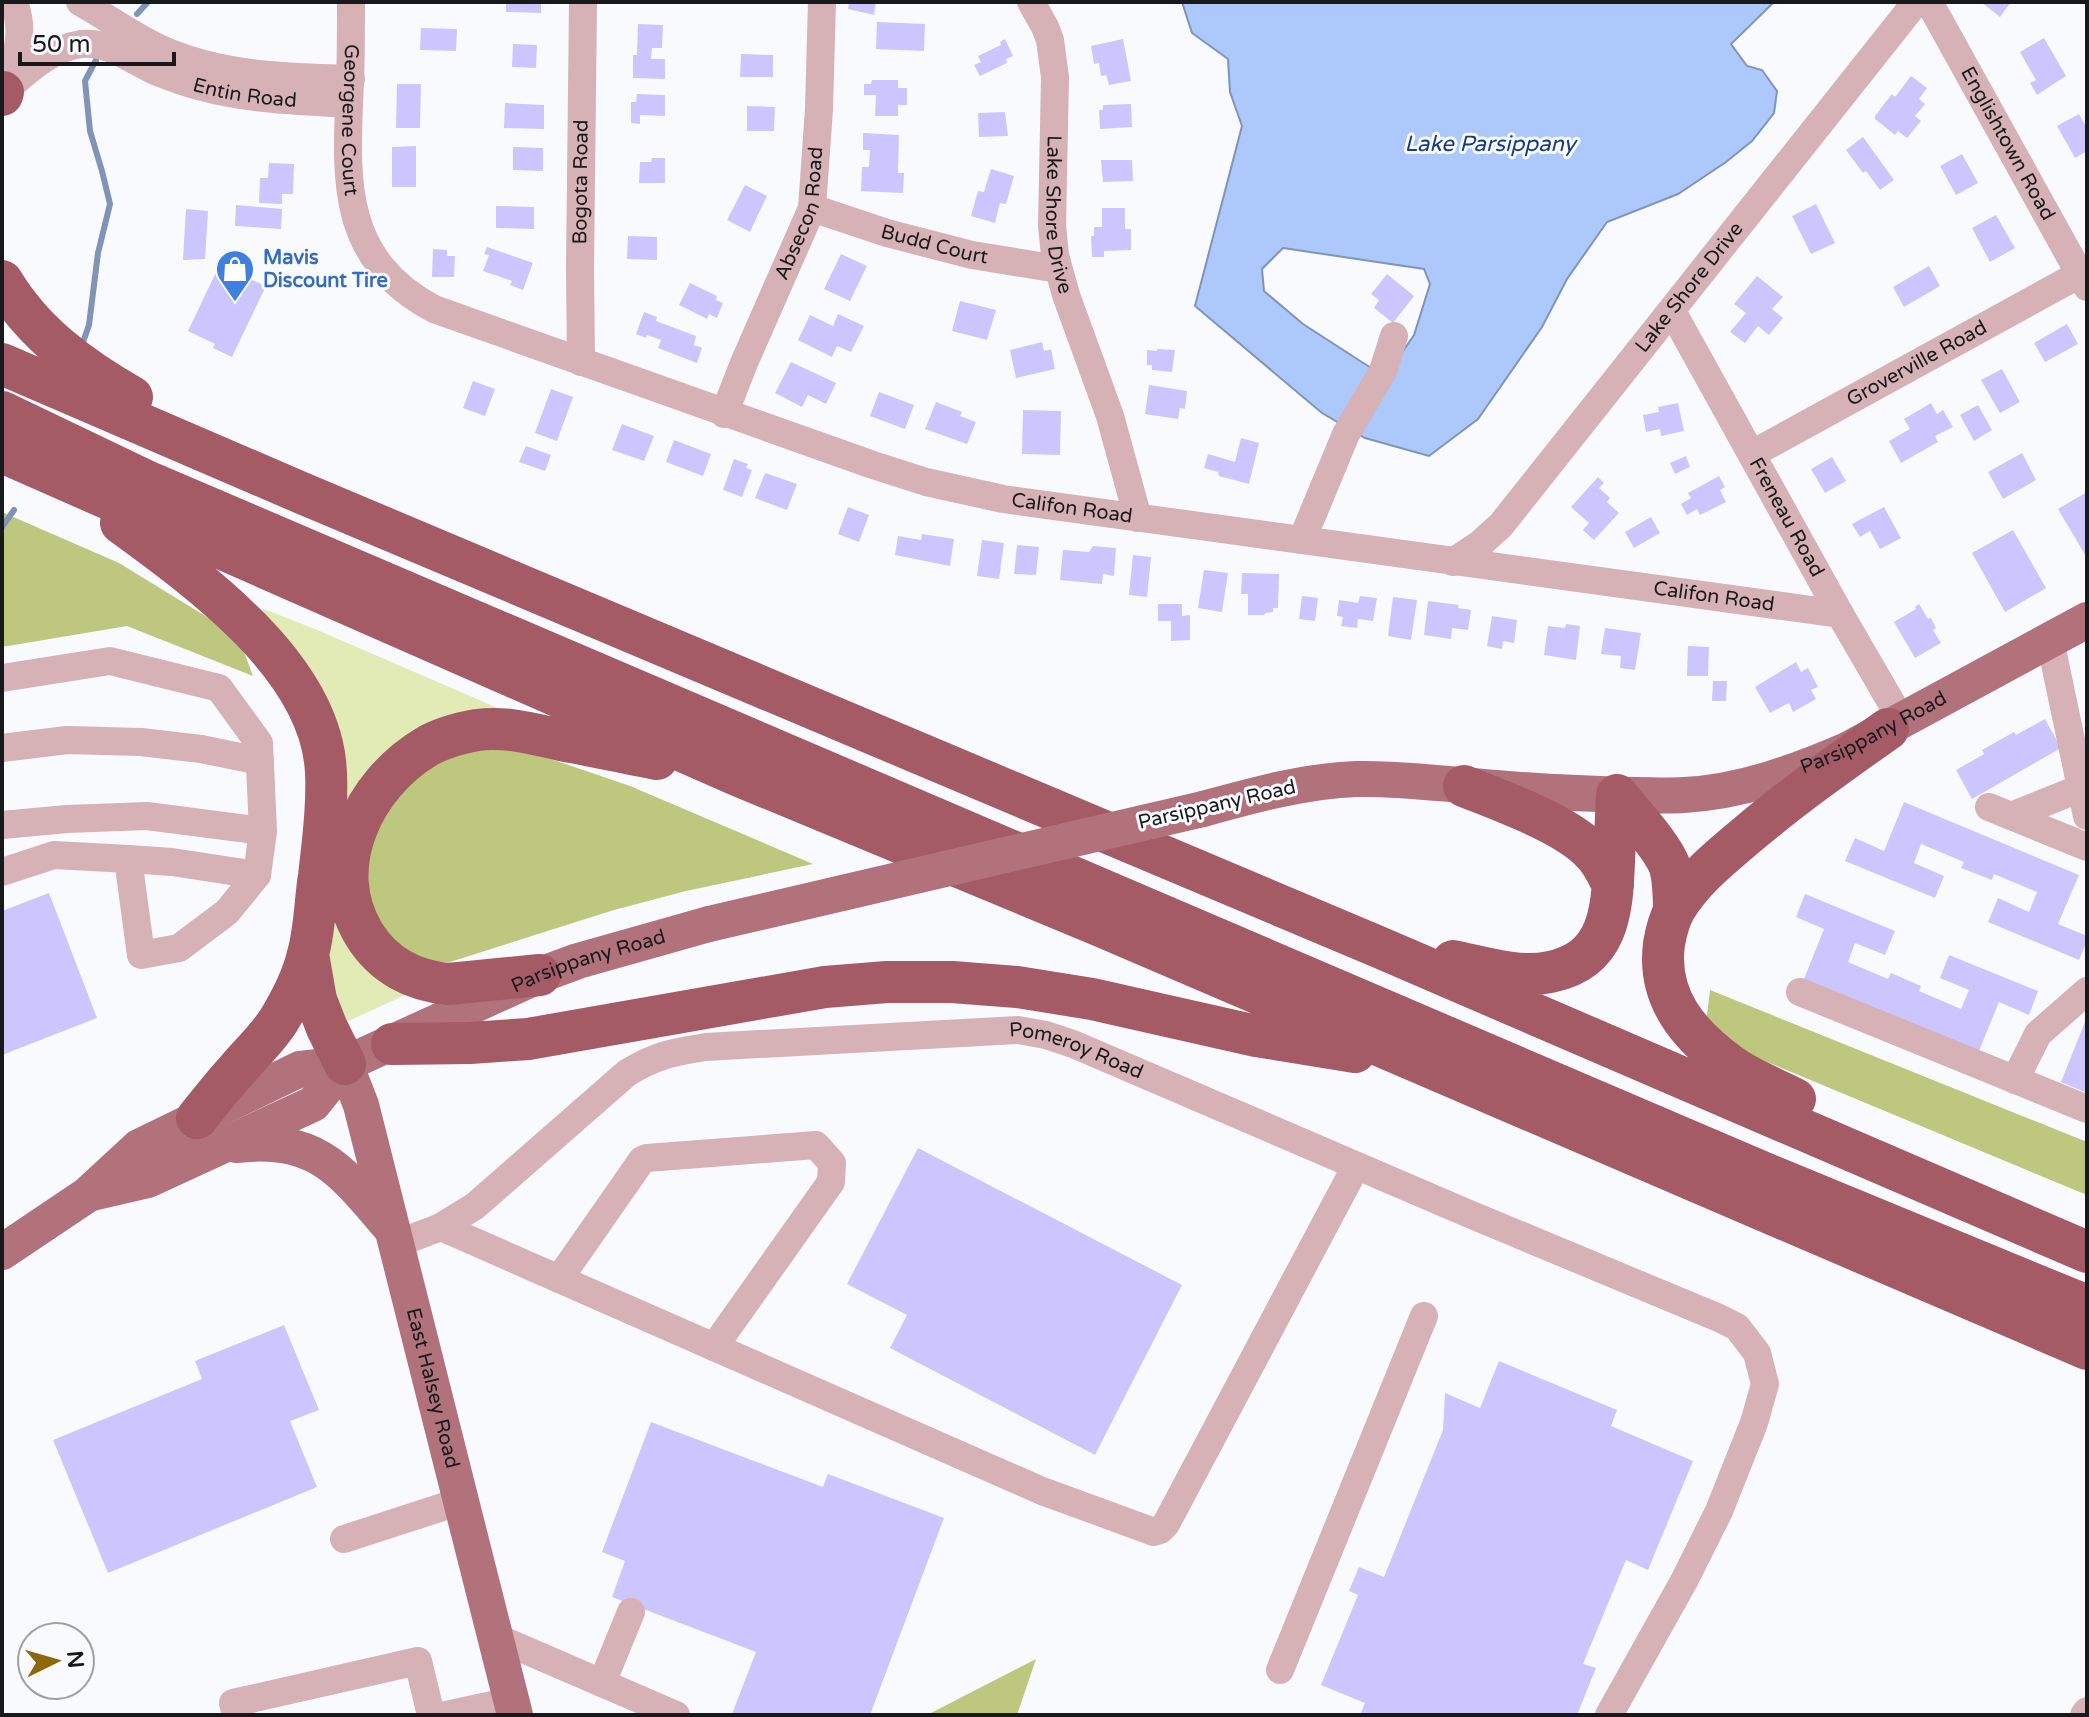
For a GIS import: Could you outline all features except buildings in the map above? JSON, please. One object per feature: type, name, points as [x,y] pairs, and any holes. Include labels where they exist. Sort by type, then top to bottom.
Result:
[{"type":"highway","points":[[2,281],[39,329],[93,375],[297,491]]},
{"type":"highway","points":[[2,364],[1381,948],[2087,1251]]},
{"type":"highway","points":[[2,412],[144,480],[1725,1156],[2087,1306]]},
{"type":"highway","points":[[2,452],[737,775],[1116,932],[2087,1349]]},
{"type":"highway","points":[[52,473],[187,571],[228,606],[286,671],[308,708],[320,739],[325,761],[325,790],[321,860],[308,954],[293,994],[278,1022],[208,1132]]},
{"type":"highway","points":[[1895,725],[1776,810],[1706,870],[1674,911],[1665,935],[1662,957],[1668,994],[1690,1030],[1731,1066],[2087,1251]]},
{"type":"highway","points":[[540,975],[435,983],[395,968],[370,943],[359,926],[350,899],[348,857],[356,827],[386,780],[405,761],[428,745],[482,729],[510,730],[737,775]]},
{"type":"highway","points":[[1464,786],[1545,820],[1583,843],[1602,864],[1613,885]]},
{"type":"highway","points":[[1381,948],[1521,974],[1549,972],[1576,962],[1596,943],[1609,918],[1617,795]]},
{"type":"highway","points":[[1617,795],[1665,856],[1675,890],[1674,911]]},
{"type":"highway","points":[[308,954],[316,1000],[345,1064]]},
{"type":"highway","points":[[392,1044],[528,1039],[825,987],[887,982],[952,982],[1017,987],[1092,999],[1256,1036],[1423,1064]]},
{"type":"main road","name":"Parsippany Road","points":[[2,1252],[87,1195],[139,1147],[208,1132],[300,1069],[345,1064],[540,975],[578,961],[709,924],[1203,809],[1275,789],[1359,779],[1544,792],[1685,795],[1768,780],[1825,760],[1895,725],[2087,620]]},
{"type":"main road","name":"East Halsey Road","points":[[345,1064],[361,1105],[513,1708]]},
{"type":"main road","points":[[208,1132],[307,1150],[328,1162],[352,1183],[394,1238]]},
{"type":"street","name":"Entin Road","points":[[80,2],[161,49],[208,66],[350,92]]},
{"type":"street","name":"Georgene Court","points":[[351,2],[348,182],[362,237]]},
{"type":"street","name":"Bogota Road","points":[[581,362],[583,2]]},
{"type":"street","name":"Absecon Road","points":[[724,414],[812,208],[822,2]]},
{"type":"street","name":"Lake Shore Drive","points":[[1031,2],[1050,40],[1055,77],[1052,226],[1058,269],[1110,416],[1138,518]]},
{"type":"street","name":"Lake Shore Drive","points":[[1453,562],[1501,525],[1916,2]]},
{"type":"street","name":"Englishtown Road","points":[[1929,2],[2083,280]]},
{"type":"street","name":"Entin Road","points":[[3,94],[19,45],[18,15]]},
{"type":"street","name":"Entin Road","points":[[3,94],[45,57],[83,44],[99,44],[113,49],[154,70],[203,88],[269,99],[350,92]]},
{"type":"street","name":"Budd Court","points":[[812,208],[887,233],[972,255],[1058,269]]},
{"type":"street","name":"Califon Road","points":[[362,237],[376,261],[395,283],[434,309],[724,414],[926,482],[1003,499],[1840,614]]},
{"type":"street","name":"Groverville Road","points":[[1752,454],[2083,280]]},
{"type":"street","name":"Freneau Road","points":[[1672,311],[1840,614],[1895,725]]},
{"type":"street","points":[[1302,540],[1346,434],[1383,371],[1394,336]]},
{"type":"street","points":[[2050,640],[2084,802],[2000,812],[2087,847]]},
{"type":"street","points":[[2,678],[110,661],[219,688],[259,743],[263,831],[257,875],[227,912],[179,948],[141,955],[128,859]]},
{"type":"street","points":[[2,748],[67,740],[141,742],[201,749],[260,761]]},
{"type":"street","points":[[2,825],[147,816],[263,831]]},
{"type":"street","points":[[2,872],[54,855],[172,862],[257,875]]},
{"type":"street","points":[[2015,1080],[2038,1034],[2087,991]]},
{"type":"street","points":[[1800,992],[2087,1109]]},
{"type":"street","name":"Pomeroy Road","points":[[394,1238],[441,1227],[475,1206],[627,1073],[665,1054],[706,1047],[1018,1030],[1073,1044],[1737,1327],[1757,1353],[1765,1384],[1754,1423],[1719,1511],[1677,1594],[1609,1715]]},
{"type":"street","points":[[559,1279],[642,1160],[816,1145],[832,1163],[831,1182],[714,1347]]},
{"type":"street","points":[[441,1227],[1042,1491],[1154,1532],[1166,1524],[1356,1166]]},
{"type":"street","points":[[1280,1670],[1424,1316]]},
{"type":"street","points":[[344,1539],[461,1501]]},
{"type":"street","points":[[602,1683],[631,1612]]},
{"type":"street","points":[[495,1637],[676,1715]]},
{"type":"street","points":[[236,1715],[233,1703],[418,1661],[431,1715]]},
{"type":"street","points":[[446,1715],[513,1708]]},
{"type":"green space","points":[[2,512],[119,563],[238,636],[253,676],[127,626],[2,647]]},
{"type":"green space","points":[[264,609],[512,714],[414,991],[344,1023],[324,972],[339,791],[259,615]]},
{"type":"green space","points":[[478,744],[545,757],[630,786],[813,864],[614,910],[450,962],[418,959],[392,940],[370,903],[367,859],[384,810],[422,768]]},
{"type":"green space","points":[[1710,990],[2087,1142],[2087,1195],[1719,1042],[1705,1032]]},
{"type":"green space","points":[[1036,1659],[1017,1715],[927,1715]]},
{"type":"water","name":"Lake Parsippany","points":[[1182,2],[1774,2],[1731,44],[1747,66],[1762,70],[1777,91],[1774,113],[1752,141],[1726,162],[1678,194],[1607,222],[1567,279],[1542,327],[1478,419],[1429,456],[1365,438],[1322,413],[1195,306],[1242,126],[1230,92],[1228,59],[1192,33]],"holes":[[[1283,248],[1424,269],[1430,284],[1414,335],[1385,377],[1303,324],[1264,291],[1262,269]]]},
{"type":"waterway","points":[[137,14],[148,2]]},
{"type":"waterway","points":[[82,345],[89,325],[98,253],[110,204],[90,131],[85,81],[96,60]]},
{"type":"waterway","points":[[2,527],[14,510]]},
{"type":"place","name":"Mavis Discount Tire","points":[[235,303]]}]
